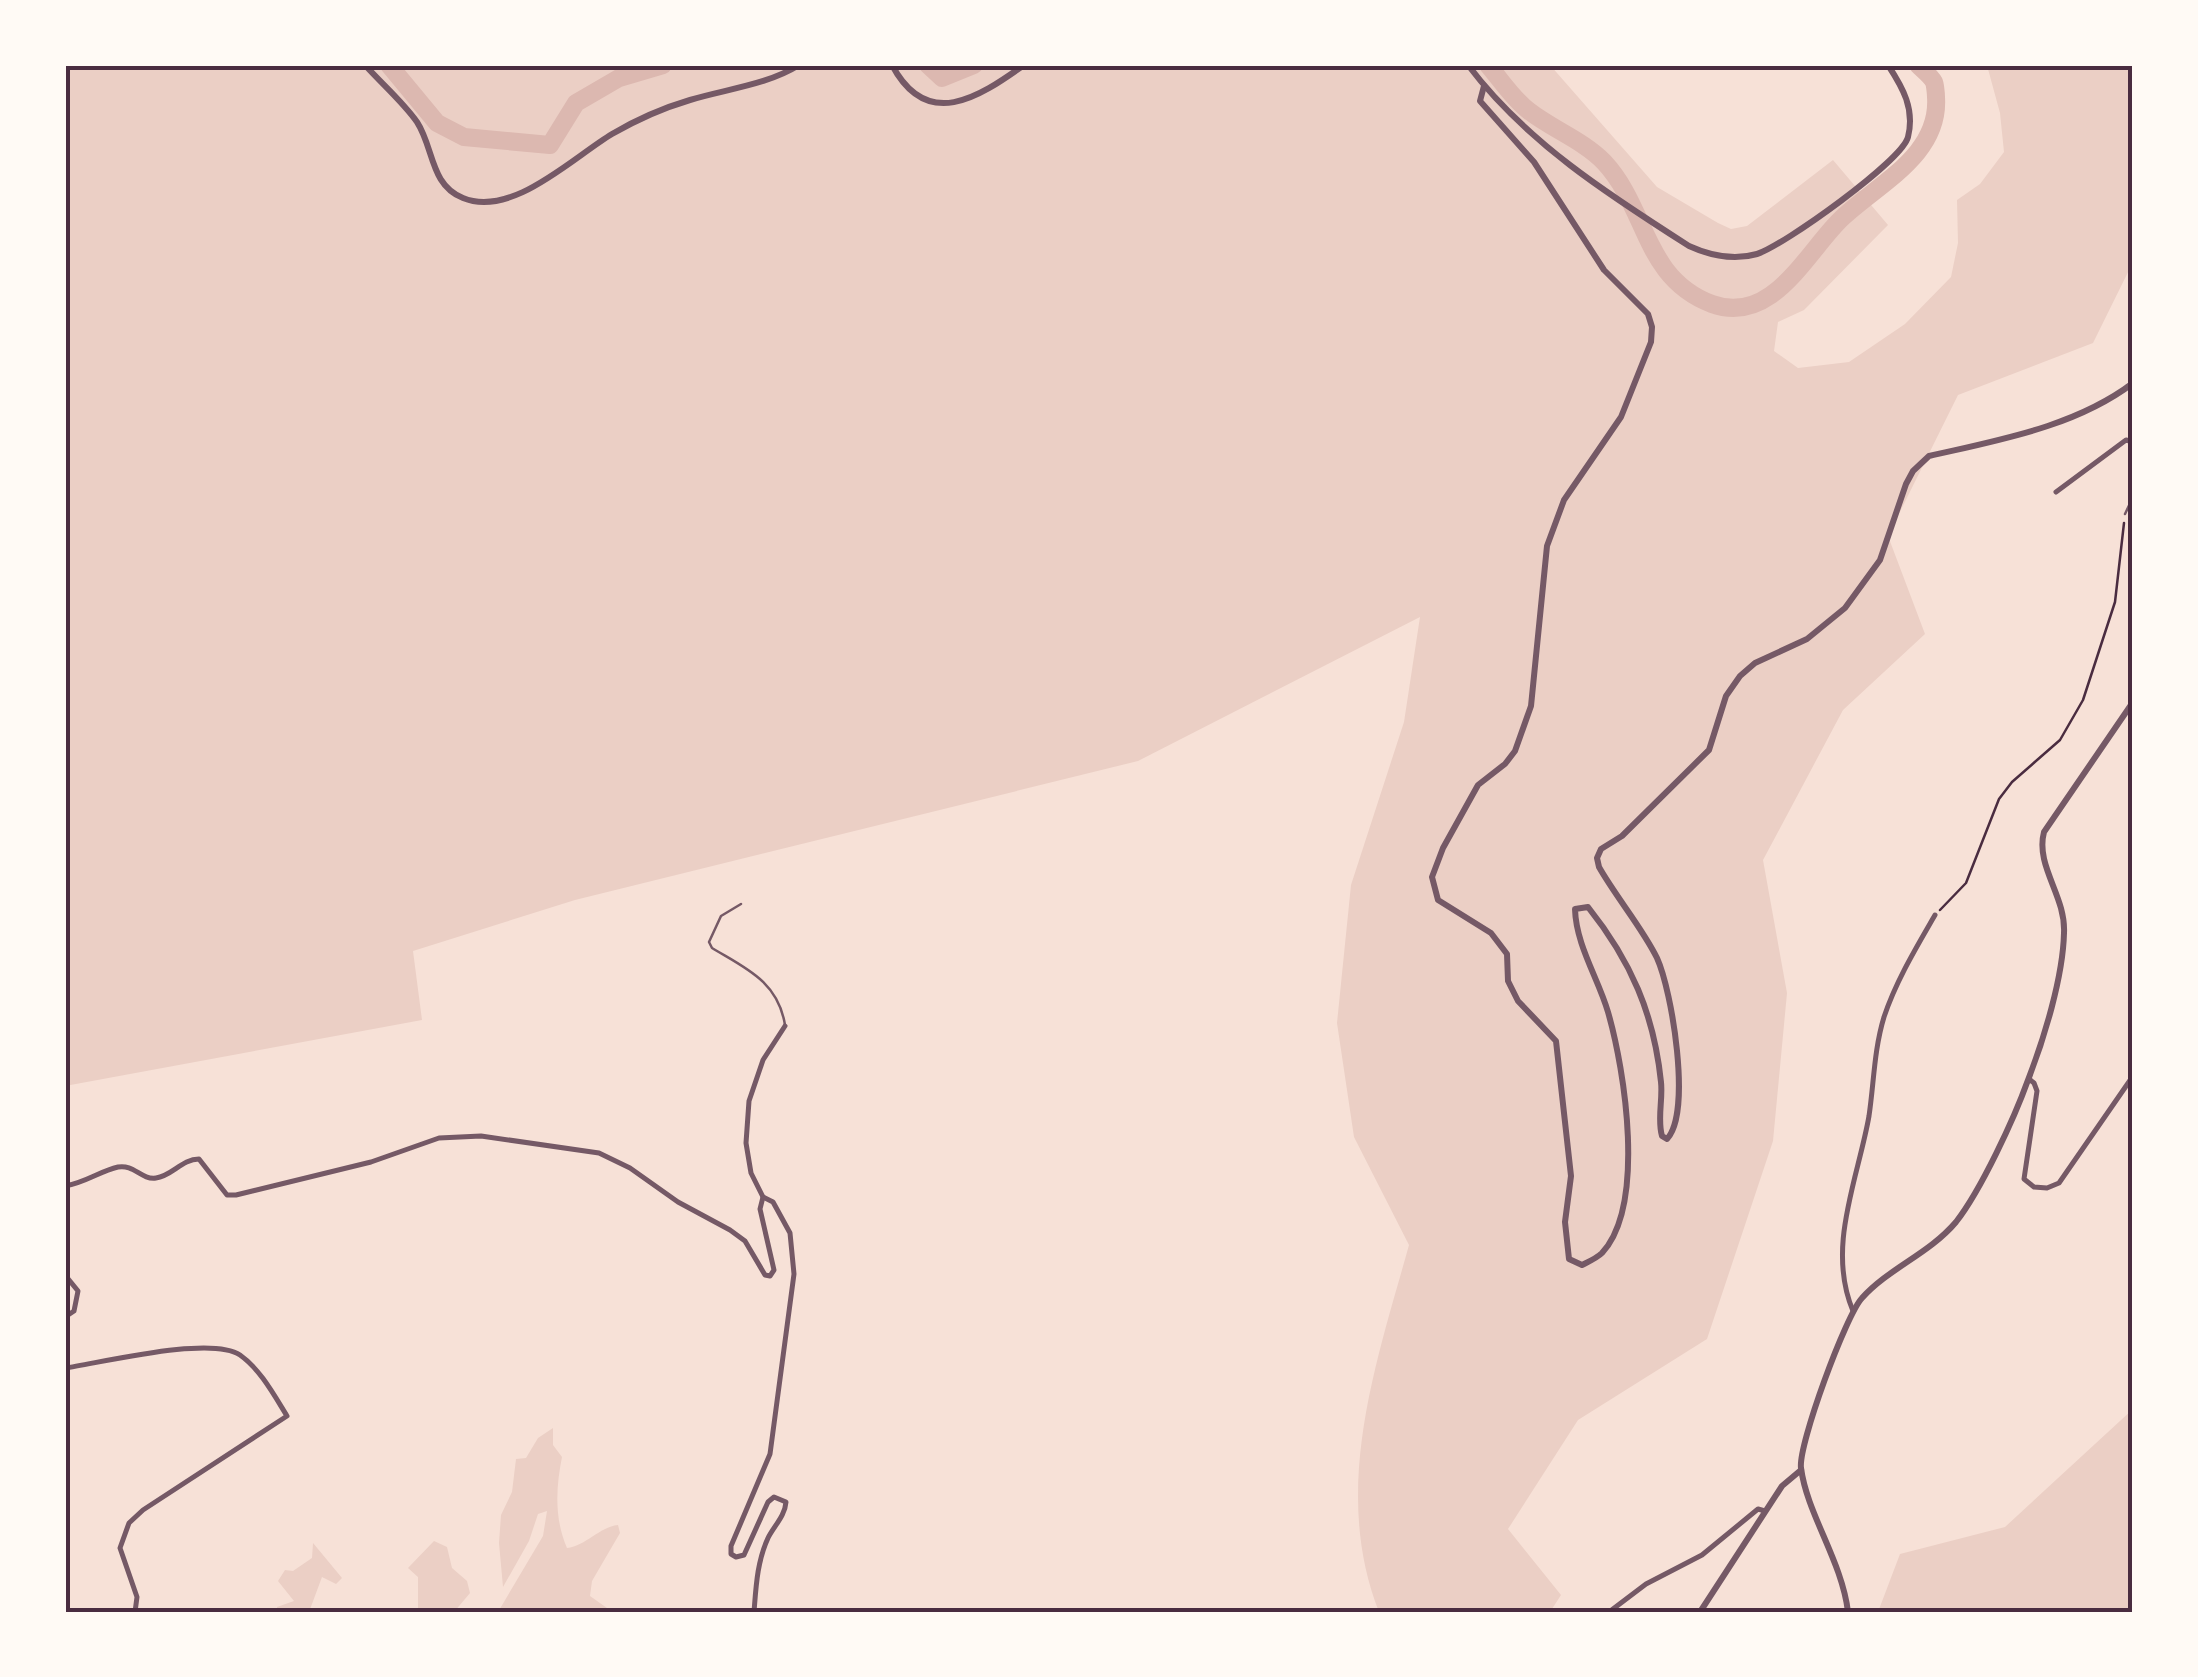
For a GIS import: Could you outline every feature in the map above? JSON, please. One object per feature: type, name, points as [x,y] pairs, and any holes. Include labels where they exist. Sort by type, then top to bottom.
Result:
[{"type":"street","points":[[365,65],[416,121],[440,182],[450,192],[478,202],[508,199],[524,192],[611,135],[666,109],[799,65]]},
{"type":"street","points":[[892,65],[908,90],[940,104],[970,99],[1024,65]]},
{"type":"street","points":[[1468,65],[1484,86],[1562,161],[1665,232],[1707,254],[1727,257],[1752,256],[1775,248],[1888,165],[1908,141],[1909,102],[1888,65]]},
{"type":"street","points":[[1484,86],[1480,101],[1534,162],[1594,256],[1617,286],[1640,304],[1652,327],[1651,342],[1621,416],[1564,500],[1548,546],[1533,690],[1524,731],[1505,764],[1478,785],[1443,848],[1432,877],[1438,900],[1492,933],[1506,954],[1508,981],[1518,1001],[1556,1040],[1571,1176],[1564,1222],[1569,1259],[1582,1265],[1601,1255],[1620,1223],[1628,1185],[1623,1079],[1608,1011],[1576,926],[1576,909],[1588,907],[1640,987],[1658,1061],[1662,1136],[1667,1138],[1674,1131],[1678,1104],[1675,1031],[1658,960],[1599,867],[1600,849],[1622,836],[1709,750],[1726,696],[1740,676],[1755,662],[1806,639],[1845,608],[1880,560],[1906,484],[1920,462],[1929,456],[2067,419],[2133,383]]},
{"type":"street","points":[[2056,492],[2126,440],[2133,442]]},
{"type":"street","points":[[1848,1612],[1840,1572],[1801,1470],[1802,1452],[1853,1310],[1874,1286],[1926,1250],[1959,1218],[2028,1079],[2052,998],[2064,932],[2061,902],[2040,848],[2044,832],[2133,702]]},
{"type":"street","points":[[1853,1310],[1848,1300],[1842,1234],[1869,1115],[1876,1048],[1885,1014],[1904,970],[1935,915]]},
{"type":"street","points":[[754,1612],[759,1565],[768,1538],[786,1510],[786,1502],[774,1497],[768,1502],[744,1554],[730,1554],[770,1454],[794,1274],[790,1233],[781,1212],[763,1196],[751,1173],[746,1144],[749,1101],[763,1060],[786,1026]]},
{"type":"street","points":[[2028,1079],[2036,1091],[2024,1179],[2034,1188],[2047,1188],[2067,1175],[2133,1076]]},
{"type":"street","points":[[65,1186],[82,1183],[117,1167],[131,1167],[148,1178],[160,1178],[190,1159],[199,1159],[227,1195],[370,1162],[439,1138],[481,1136],[599,1153],[630,1168],[678,1202],[730,1230],[745,1242],[770,1276],[774,1270],[760,1209],[763,1196]]},
{"type":"street","points":[[65,1274],[78,1291],[78,1302],[65,1317]]},
{"type":"street","points":[[65,1368],[147,1352],[225,1350],[238,1354],[266,1384],[287,1416],[142,1510],[129,1523],[120,1558],[137,1596],[134,1612]]},
{"type":"street","points":[[1700,1612],[1765,1511],[1792,1475],[1801,1470]]},
{"type":"street","points":[[1609,1612],[1646,1584],[1702,1555],[1758,1509],[1765,1511]]},
{"type":"lane","points":[[2125,514],[2133,497]]},
{"type":"lane","points":[[741,904],[721,916],[709,942],[712,948],[749,968],[768,987],[780,1004],[786,1026]]},
{"type":"path","points":[[1935,915],[1966,883],[1999,799],[2012,782],[2060,740],[2083,700],[2115,602],[2125,514]]},
{"type":"shaded area","points":[[65,65],[1550,65],[1657,187],[1718,223],[1731,229],[1747,226],[1833,160],[1888,225],[1804,310],[1778,322],[1774,351],[1798,368],[1849,362],[1905,324],[1951,277],[1958,243],[1957,200],[1980,184],[2004,152],[2000,113],[1984,65],[2133,65],[2133,262],[2093,343],[1958,395],[1888,536],[1925,634],[1843,710],[1763,860],[1787,993],[1773,1141],[1707,1339],[1578,1420],[1508,1529],[1561,1595],[1550,1612],[1379,1612],[1365,1566],[1359,1520],[1364,1427],[1372,1381],[1409,1245],[1354,1137],[1337,1023],[1351,885],[1404,722],[1420,617],[1138,761],[575,900],[413,951],[422,1020],[65,1086]]},
{"type":"shaded area","points":[[2133,1409],[2133,1612],[1878,1612],[1900,1554],[2005,1527]]},
{"type":"shaded area","points":[[553,1428],[553,1445],[562,1457],[557,1502],[567,1548],[618,1525],[620,1533],[592,1581],[590,1596],[607,1608],[604,1612],[498,1612],[543,1536],[547,1511],[538,1514],[529,1541],[503,1587],[501,1515],[512,1492],[516,1459],[526,1458],[538,1438]]},
{"type":"shaded area","points":[[434,1541],[447,1547],[452,1568],[467,1581],[470,1593],[454,1612],[421,1612],[418,1608],[418,1577],[408,1568]]},
{"type":"shaded area","points":[[313,1543],[342,1578],[336,1584],[322,1577],[309,1612],[277,1612],[277,1607],[294,1601],[278,1581],[285,1570],[293,1571],[312,1558]]},
{"type":"waterway","points":[[389,65],[437,123],[464,137],[550,145],[576,103],[619,78],[663,65]]},
{"type":"waterway","points":[[928,65],[942,78],[974,65]]},
{"type":"waterway","points":[[1488,65],[1523,106],[1604,162],[1630,200],[1659,260],[1672,277],[1712,304],[1734,308],[1753,304],[1787,282],[1842,218],[1918,152],[1935,117],[1936,97],[1934,82],[1918,65]]}]
